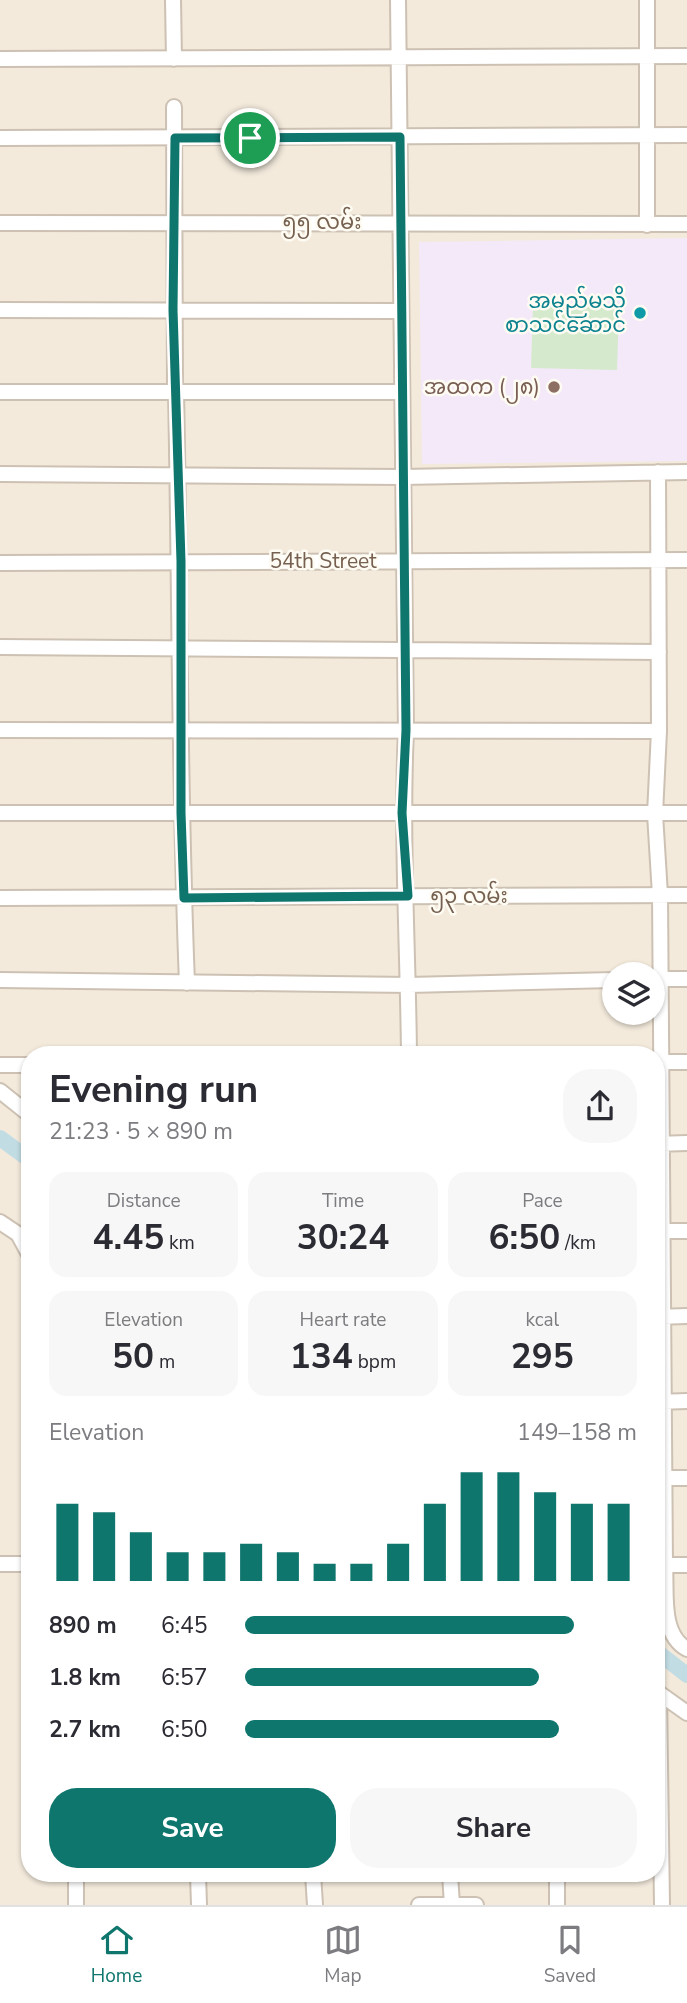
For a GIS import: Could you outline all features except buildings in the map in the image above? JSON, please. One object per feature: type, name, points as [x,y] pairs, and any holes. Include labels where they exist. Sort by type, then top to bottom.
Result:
[{"type":"street","points":[[173,0],[174,59]]},
{"type":"street","points":[[398,0],[406,730],[402,813],[408,896],[410,1046]]},
{"type":"street","points":[[647,0],[647,225]]},
{"type":"street","points":[[0,59],[687,56]]},
{"type":"street","points":[[174,107],[173,310],[181,561],[181,813],[187,983]]},
{"type":"street","points":[[0,138],[687,135]]},
{"type":"street","name":"၅၅ လမ်း","points":[[0,223],[175,221],[687,224]]},
{"type":"street","points":[[0,310],[401,311]]},
{"type":"street","points":[[0,392],[401,392]]},
{"type":"street","points":[[658,471],[659,731],[655,814],[660,895],[658,962]]},
{"type":"street","points":[[0,474],[403,477],[687,472]]},
{"type":"street","name":"54th Street","points":[[0,563],[687,560]]},
{"type":"street","points":[[0,647],[659,652]]},
{"type":"street","points":[[0,730],[659,731]]},
{"type":"street","points":[[0,813],[687,813]]},
{"type":"street","name":"၅၃ လမ်း","points":[[0,898],[687,895]]},
{"type":"street","points":[[665,979],[687,979]]},
{"type":"street","points":[[0,980],[409,985],[602,980]]},
{"type":"street","points":[[658,1025],[659,1046]]},
{"type":"street","points":[[665,1062],[687,1062]]},
{"type":"street","points":[[0,1065],[21,1065]]},
{"type":"street","points":[[0,1091],[21,1108]]},
{"type":"street","points":[[665,1144],[687,1143]]},
{"type":"street","points":[[0,1222],[18,1234],[21,1240]]},
{"type":"street","points":[[665,1231],[687,1231]]},
{"type":"street","points":[[665,1317],[687,1316]]},
{"type":"street","points":[[665,1402],[687,1401]]},
{"type":"street","points":[[665,1478],[687,1478]]},
{"type":"street","points":[[0,1564],[21,1564]]},
{"type":"street","points":[[665,1565],[687,1565]]},
{"type":"street","points":[[665,1599],[668,1624],[674,1640],[686,1648]]},
{"type":"street","points":[[665,1697],[687,1713]]},
{"type":"street","points":[[76,1882],[76,1905]]},
{"type":"street","points":[[198,1882],[199,1905]]},
{"type":"street","points":[[314,1882],[315,1905]]},
{"type":"street","points":[[451,1882],[452,1904]]},
{"type":"street","points":[[557,1882],[557,1905]]},
{"type":"street","points":[[662,1882],[662,1905]]},
{"type":"street","points":[[419,1905],[476,1905]]},
{"type":"shaded area","points":[[0,0],[687,0],[687,1905],[0,1905]]},
{"type":"shaded area","name":"အထက (၂၈)","points":[[687,238],[687,461],[422,464],[419,242]]},
{"type":"green space","points":[[533,304],[619,306],[617,370],[531,368]]},
{"type":"waterway","points":[[0,1138],[21,1153]]},
{"type":"waterway","points":[[665,1658],[687,1675]]},
{"type":"place","name":"အမည်မသိ စာသင်ဆောင်","points":[[640,313]]},
{"type":"place","name":"အထက (၂၈)","points":[[554,387]]},
{"type":"route","points":[[400,137],[406,730],[402,813],[408,896],[184,898],[181,813],[181,561],[173,310],[175,138],[250,138],[400,137]]}]
